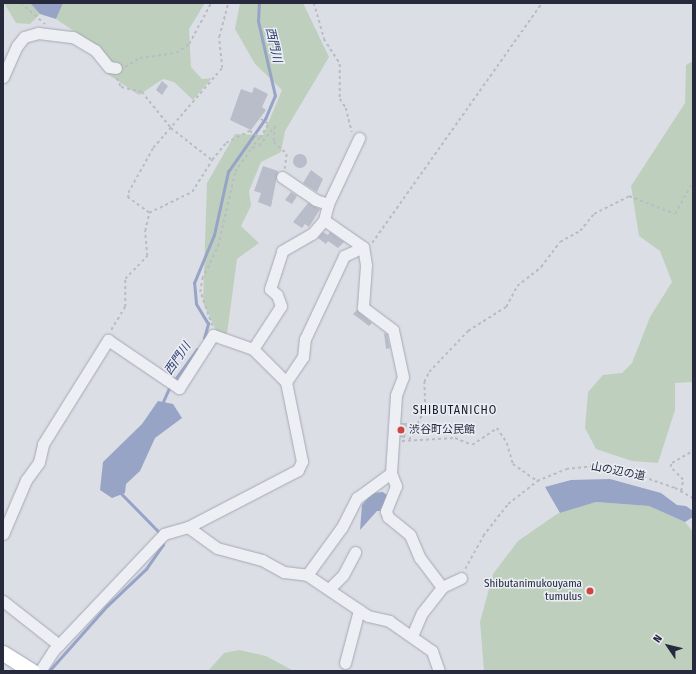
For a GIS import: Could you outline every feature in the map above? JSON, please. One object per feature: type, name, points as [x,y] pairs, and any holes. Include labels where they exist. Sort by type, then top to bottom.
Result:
[{"type":"highway","points":[[3,653],[32,671]]},
{"type":"street","points":[[3,77],[8,61],[24,38],[38,33],[59,35],[82,42],[109,67],[116,68]]},
{"type":"street","points":[[253,349],[282,306],[277,295],[270,289],[282,252],[312,234],[324,220],[328,204],[359,138]]},
{"type":"street","points":[[282,177],[316,200],[328,204]]},
{"type":"street","points":[[324,220],[363,247],[366,265],[363,307],[390,325],[399,350],[403,377],[396,395],[391,473],[396,486],[386,511],[388,517],[410,535],[420,558],[442,586]]},
{"type":"street","points":[[286,382],[303,357],[307,333],[344,256],[363,247]]},
{"type":"street","points":[[3,534],[26,480],[39,462],[43,444],[108,340],[179,388],[213,335],[253,349],[286,382],[302,461],[298,470],[188,526],[161,537],[59,645],[40,671]]},
{"type":"street","points":[[307,575],[342,527],[357,498],[391,473]]},
{"type":"street","points":[[188,526],[217,548],[262,560],[284,572],[307,575],[359,610],[412,636],[432,651],[439,671]]},
{"type":"street","points":[[329,589],[343,574],[356,552]]},
{"type":"street","points":[[412,636],[422,613],[442,586],[461,578]]},
{"type":"street","points":[[3,601],[59,645]]},
{"type":"street","points":[[345,663],[359,610]]},
{"type":"path","points":[[21,3],[59,35]]},
{"type":"path","points":[[211,3],[189,44],[176,53],[140,58],[126,67],[116,68],[120,87],[142,92],[172,128],[212,160]]},
{"type":"path","points":[[149,213],[128,198],[128,193],[153,148],[172,128],[222,68],[219,37],[228,3]]},
{"type":"path","points":[[314,3],[324,39],[340,64],[340,99],[346,108],[351,131],[359,138]]},
{"type":"path","points":[[363,247],[373,243],[542,3]]},
{"type":"path","points":[[213,335],[200,292],[202,279],[218,246],[235,172],[252,148],[266,124],[260,119]]},
{"type":"path","points":[[252,148],[259,146],[275,126],[274,142],[288,157],[282,177]]},
{"type":"path","points":[[149,213],[192,192],[212,160],[226,143],[251,132],[259,137]]},
{"type":"path","points":[[537,481],[514,464],[507,443],[497,428],[472,445],[455,438],[409,440],[425,408],[424,382],[428,372],[468,331],[506,307],[517,286],[541,267],[560,242],[580,231],[594,214],[629,196],[675,214],[693,182]]},
{"type":"path","points":[[108,340],[126,307],[125,279],[148,256],[145,231],[149,213]]},
{"type":"path","points":[[681,490],[683,480],[670,468],[672,463],[693,451]]},
{"type":"path","name":"山の辺の道","points":[[461,578],[483,536],[508,504],[537,481],[566,469],[593,466],[640,475],[681,490],[693,498]]},
{"type":"green space","points":[[4,3],[30,3],[40,14],[30,24],[16,23]]},
{"type":"green space","points":[[62,3],[205,3],[189,29],[191,67],[202,79],[212,78],[193,100],[174,82],[163,79],[139,95],[106,73],[99,48],[56,19]]},
{"type":"green space","points":[[240,3],[303,3],[329,57],[285,131],[281,152],[261,162],[249,191],[251,206],[241,226],[259,243],[237,259],[227,334],[217,333],[203,302],[207,183],[235,134],[263,135],[282,90],[255,64],[235,29]]},
{"type":"green space","points":[[693,61],[693,382],[675,383],[675,410],[658,463],[632,461],[596,449],[585,428],[588,392],[603,375],[622,373],[632,363],[650,317],[672,282],[660,251],[639,236],[631,186],[685,103],[686,65]]},
{"type":"green space","name":"Shibutanimukouyama tumulus","points":[[596,502],[649,506],[685,522],[693,532],[693,671],[484,671],[480,622],[493,574],[518,541],[557,514]]},
{"type":"green space","points":[[239,650],[266,656],[294,671],[208,671],[224,653]]},
{"type":"water","points":[[30,3],[63,3],[56,19],[40,14]]},
{"type":"water","points":[[158,401],[173,404],[182,418],[155,438],[140,471],[126,484],[125,493],[112,498],[100,490],[103,462],[142,424]]},
{"type":"water","points":[[610,479],[661,493],[677,505],[686,506],[693,511],[693,517],[685,522],[649,506],[596,502],[560,513],[545,487],[571,480]]},
{"type":"water","points":[[383,492],[388,496],[381,511],[377,511],[360,530],[362,505],[372,493]]},
{"type":"building","points":[[162,81],[168,86],[162,95],[156,90]]},
{"type":"building","points":[[254,87],[268,94],[262,107],[266,110],[251,130],[230,120],[241,89],[252,93]]},
{"type":"building","points":[[297,154],[303,154],[307,158],[307,164],[303,168],[297,168],[293,164],[293,158]]},
{"type":"building","points":[[263,166],[278,171],[271,207],[258,202],[261,193],[254,191]]},
{"type":"building","points":[[311,170],[323,179],[317,192],[303,183]]},
{"type":"building","points":[[291,192],[297,196],[292,204],[285,200]]},
{"type":"building","points":[[308,203],[320,209],[309,227],[305,224],[302,228],[293,222]]},
{"type":"building","points":[[323,232],[328,235],[330,232],[344,242],[338,248],[328,241],[326,244],[318,238]]},
{"type":"building","points":[[357,310],[372,323],[369,326],[353,314]]},
{"type":"building","points":[[384,333],[387,334],[390,348],[386,349]]},
{"type":"building","points":[[401,423],[407,423],[405,438],[400,437]]},
{"type":"waterway","name":"西門川","points":[[204,338],[208,324],[196,304],[194,283],[214,235],[228,172],[265,119],[275,96],[258,21],[259,3]]},
{"type":"waterway","name":"西門川","points":[[174,381],[197,349]]},
{"type":"waterway","name":"西門川","points":[[162,404],[170,386]]},
{"type":"waterway","name":"西門川","points":[[120,492],[160,533]]},
{"type":"waterway","name":"西門川","points":[[49,671],[107,606],[146,569],[163,545],[162,540]]},
{"type":"place","name":"渋谷町公民館","points":[[401,430]]},
{"type":"place","name":"Shibutanimukouyama tumulus","points":[[590,591]]},
{"type":"district","name":"SHIBUTANICHO","points":[[455,411]]}]
